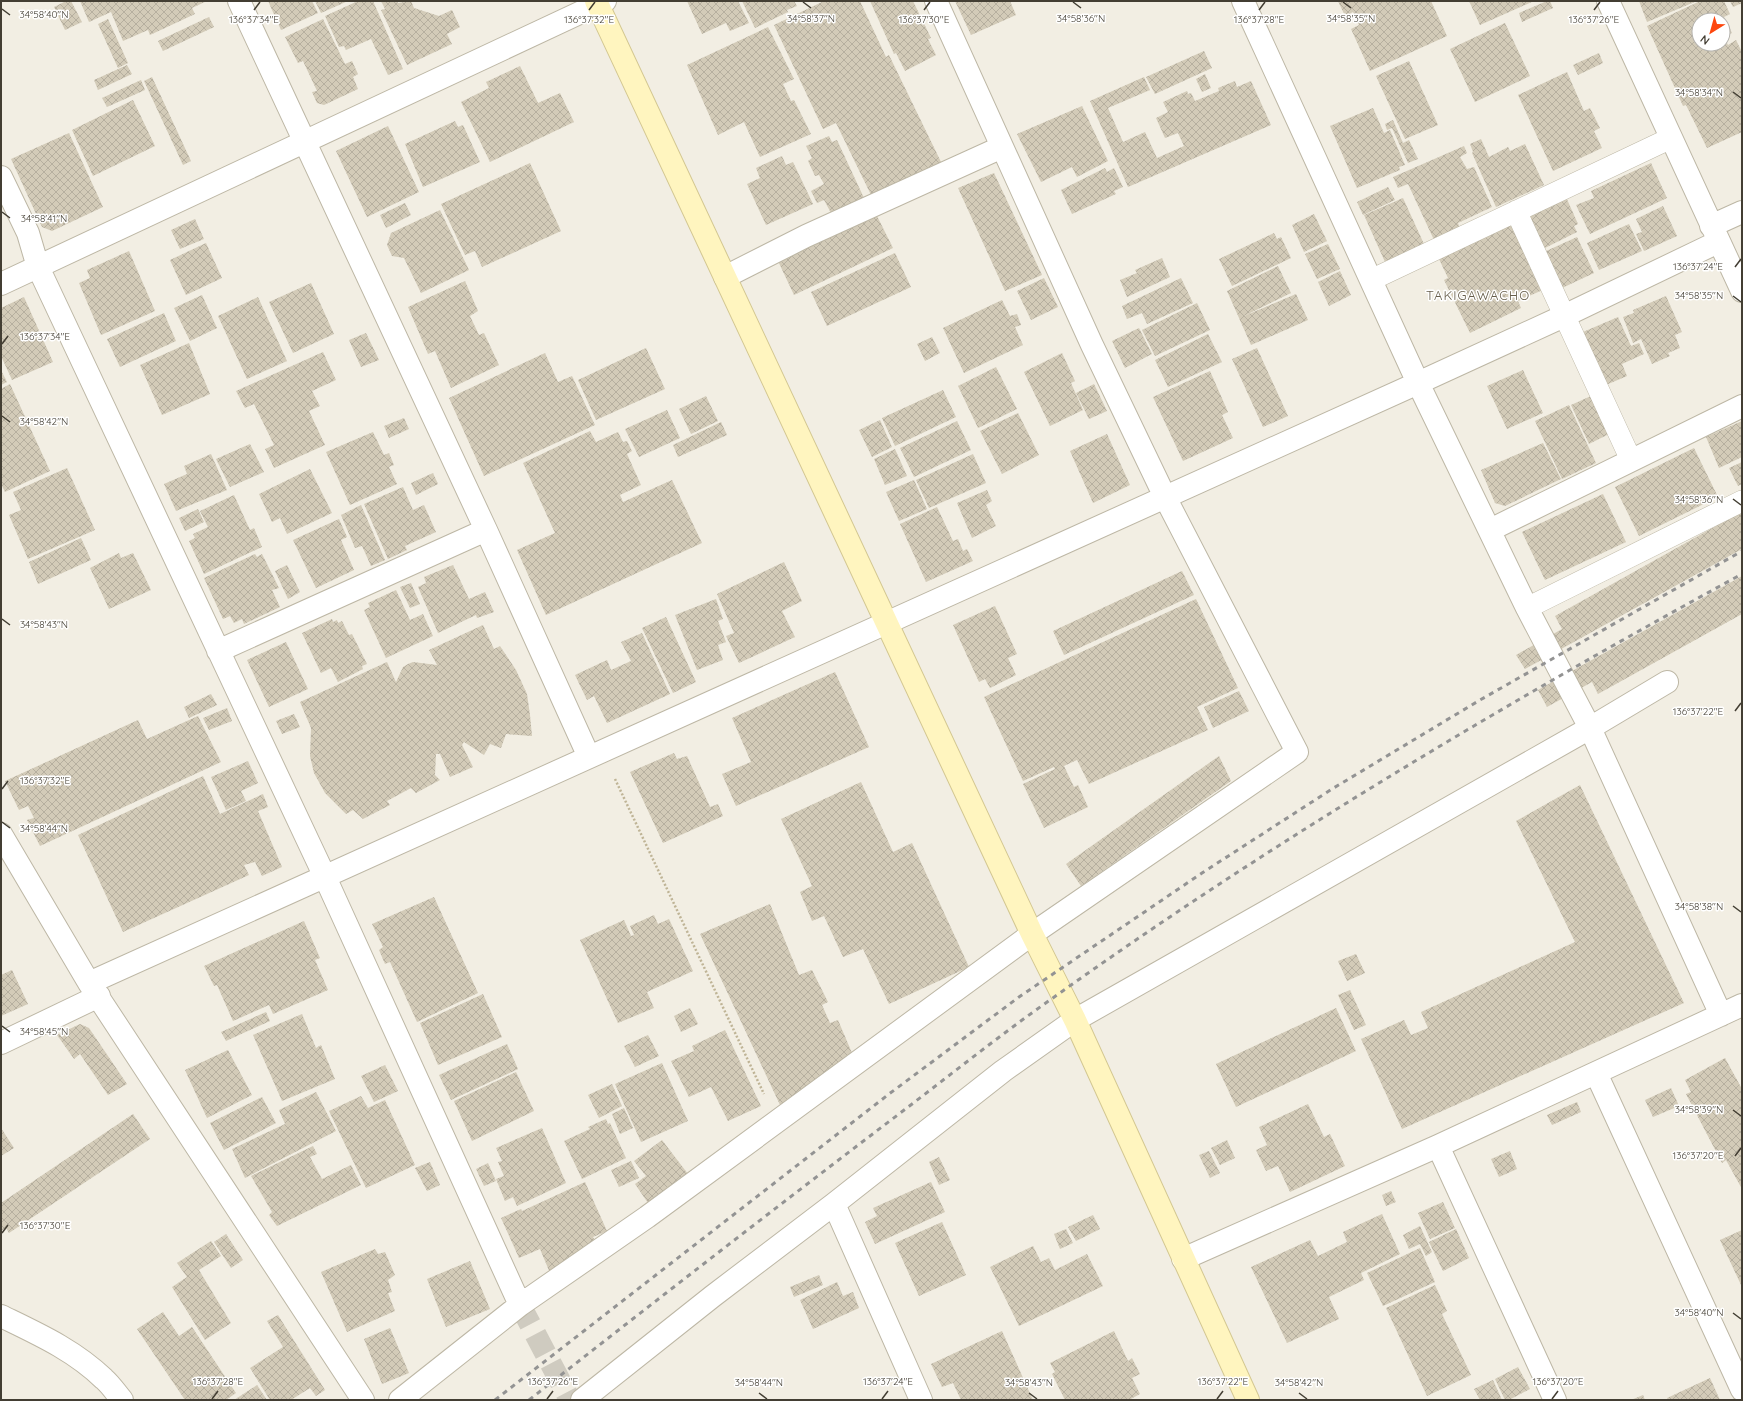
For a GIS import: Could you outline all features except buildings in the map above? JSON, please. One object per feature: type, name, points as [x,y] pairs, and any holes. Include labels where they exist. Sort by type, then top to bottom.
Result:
[{"type":"street","points":[[239,1],[486,530],[595,754]]},
{"type":"street","points":[[400,1400],[520,1305],[647,1217],[1032,934],[1297,752],[1166,496],[1092,345],[936,1]]},
{"type":"street","points":[[1243,1],[1418,383],[1527,608],[1590,728],[1721,1015]]},
{"type":"street","points":[[1608,1],[1742,291]]},
{"type":"street","points":[[1,284],[599,2],[725,277],[887,624],[1032,934],[1075,1020],[1248,1400]]},
{"type":"street","points":[[725,277],[806,236],[1002,147]]},
{"type":"street","points":[[1,177],[28,233],[38,267],[324,877],[520,1305]]},
{"type":"street","points":[[1,1042],[94,990],[324,877],[887,624],[1564,316],[1715,234],[1742,212]]},
{"type":"street","points":[[1490,530],[1742,406]]},
{"type":"street","points":[[218,651],[486,530]]},
{"type":"street","points":[[582,1400],[713,1296],[834,1204],[1003,1071],[1075,1020],[1590,728],[1667,682]]},
{"type":"street","points":[[1,834],[94,990],[362,1400]]},
{"type":"street","points":[[1183,1259],[1438,1146],[1742,1005]]},
{"type":"street","points":[[1596,1073],[1742,1390]]},
{"type":"street","points":[[1438,1146],[1555,1400]]},
{"type":"street","points":[[834,1204],[921,1400]]},
{"type":"street","points":[[1,1316],[54,1342],[81,1359],[105,1379],[122,1400]]},
{"type":"lane","points":[[1371,280],[1671,138]]},
{"type":"lane","points":[[1516,211],[1631,460]]},
{"type":"lane","points":[[1527,608],[1742,501]]},
{"type":"path","points":[[595,754],[617,783],[754,1075],[778,1121]]},
{"type":"tunnel","points":[[520,1305],[570,1400]]},
{"type":"railway","points":[[495,1400],[889,1094],[1019,997],[1202,873],[1332,789],[1480,700],[1742,551]]},
{"type":"railway","points":[[529,1400],[990,1044],[1133,942],[1303,830],[1390,776],[1565,673],[1742,574]]},
{"type":"district","name":"TAKIGAWACHO","points":[[1478,295]]}]
